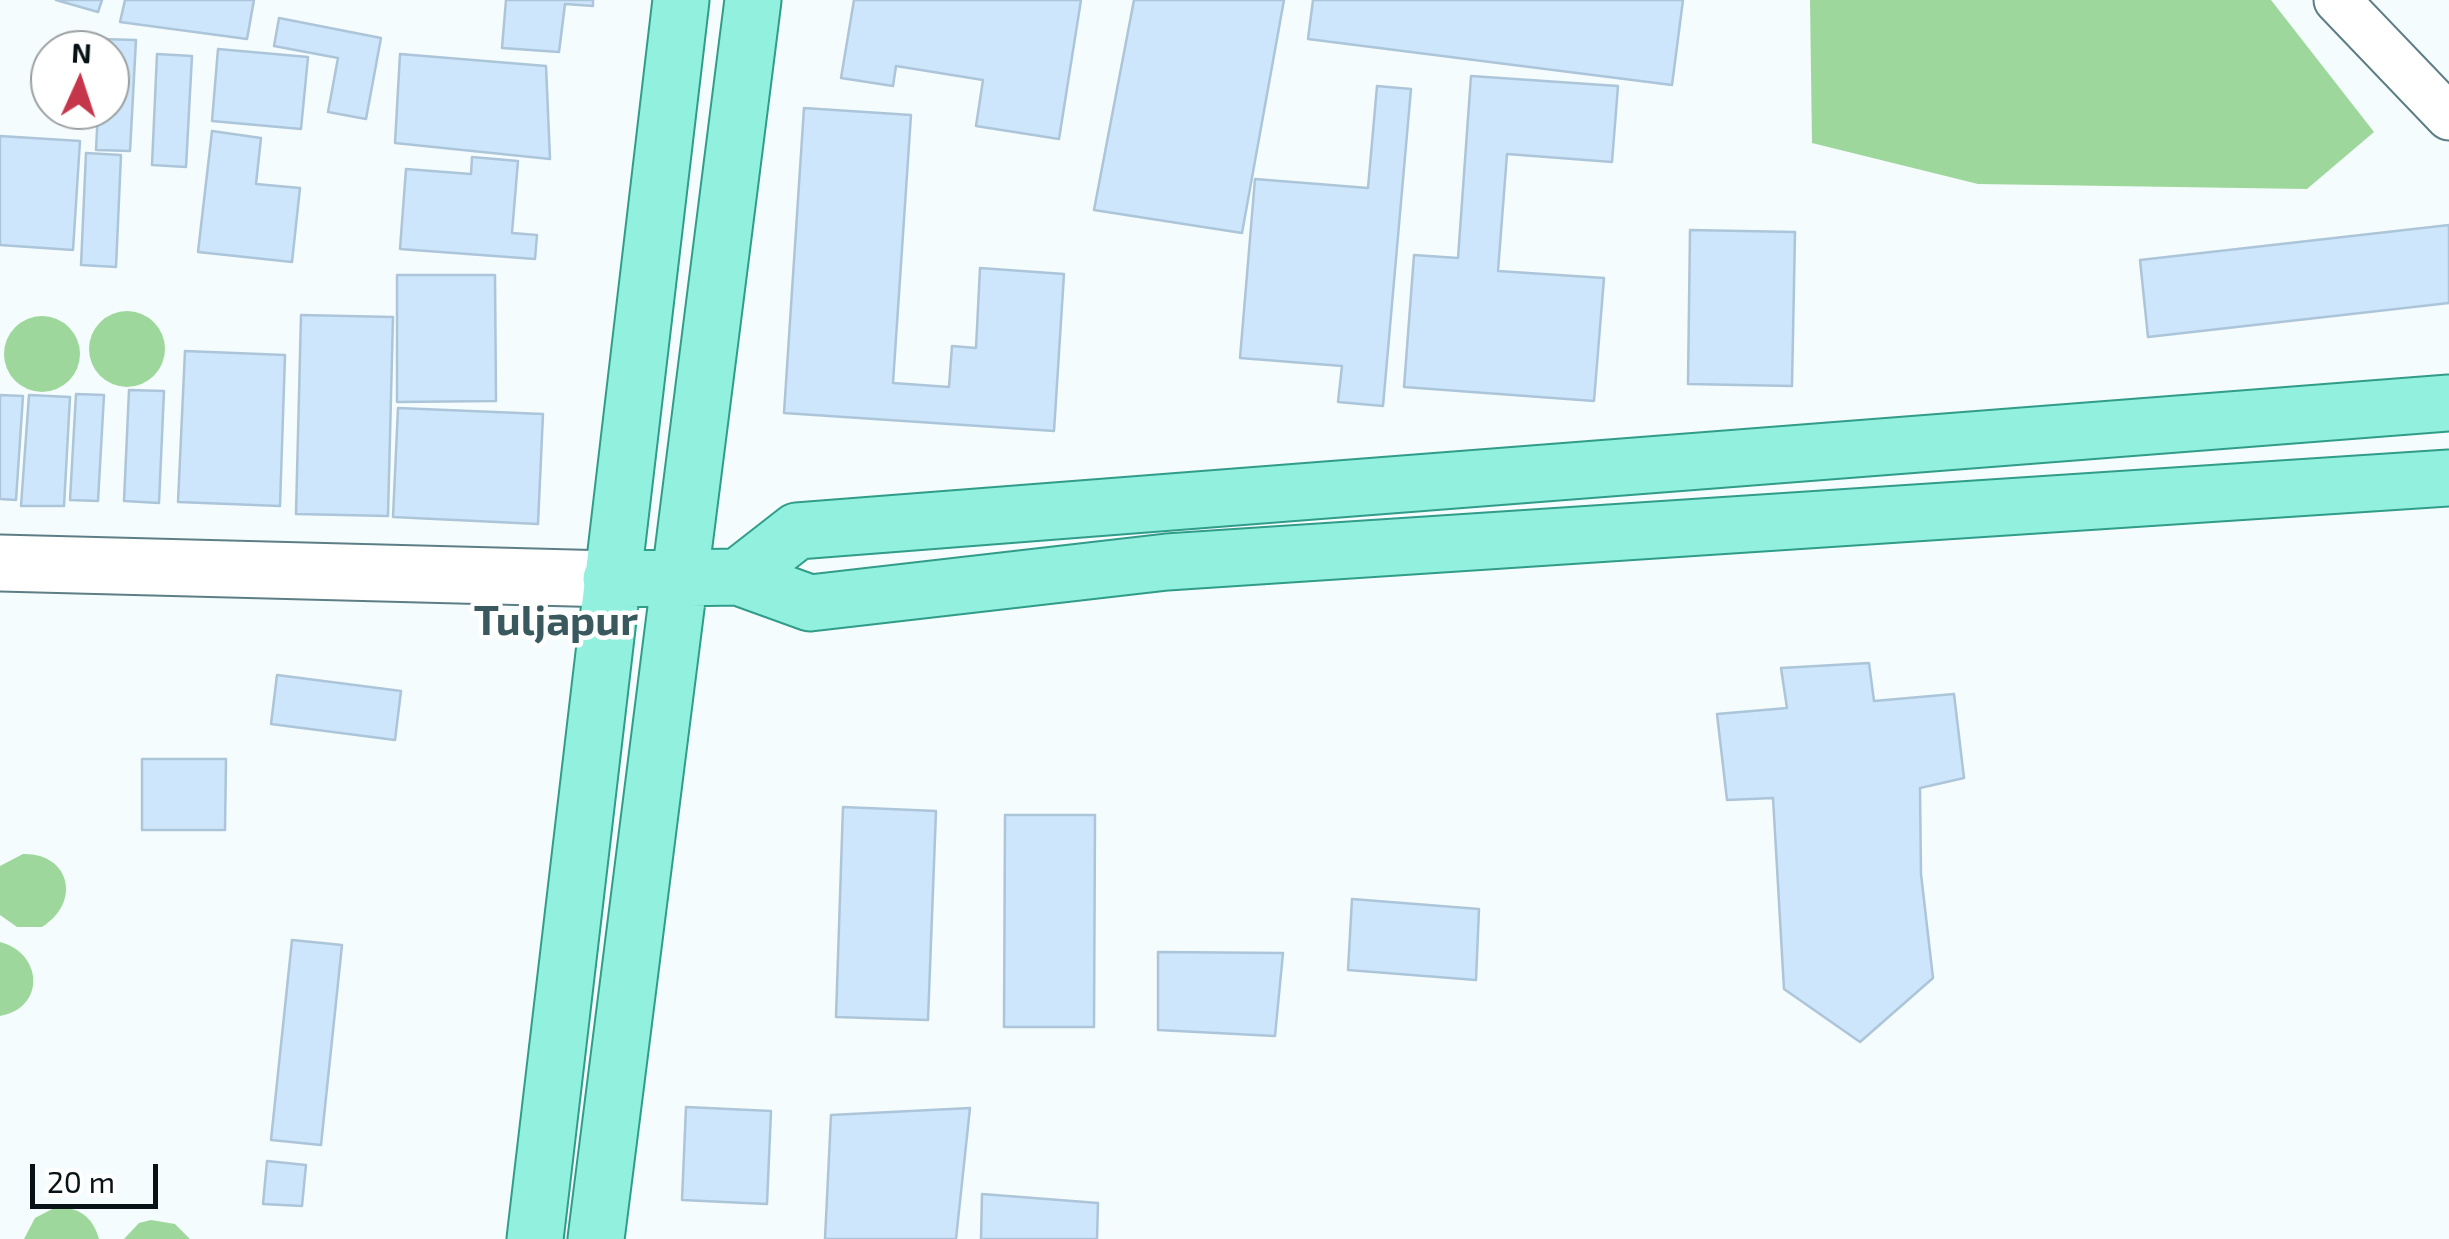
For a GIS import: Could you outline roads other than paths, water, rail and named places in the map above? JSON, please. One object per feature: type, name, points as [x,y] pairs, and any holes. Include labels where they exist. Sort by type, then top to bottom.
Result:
[{"type":"main road","points":[[535,1239],[679,20],[750,22],[596,1239]]},
{"type":"main road","points":[[738,578],[797,532],[2449,403]]},
{"type":"main road","points":[[611,578],[738,578],[810,602],[1186,561],[2449,478]]},
{"type":"main road","points":[[543,1169],[602,1177]]},
{"type":"street","points":[[2337,0],[2449,117]]},
{"type":"street","points":[[0,563],[611,578]]},
{"type":"district","name":"Tuljapur","points":[[556,621]]}]
